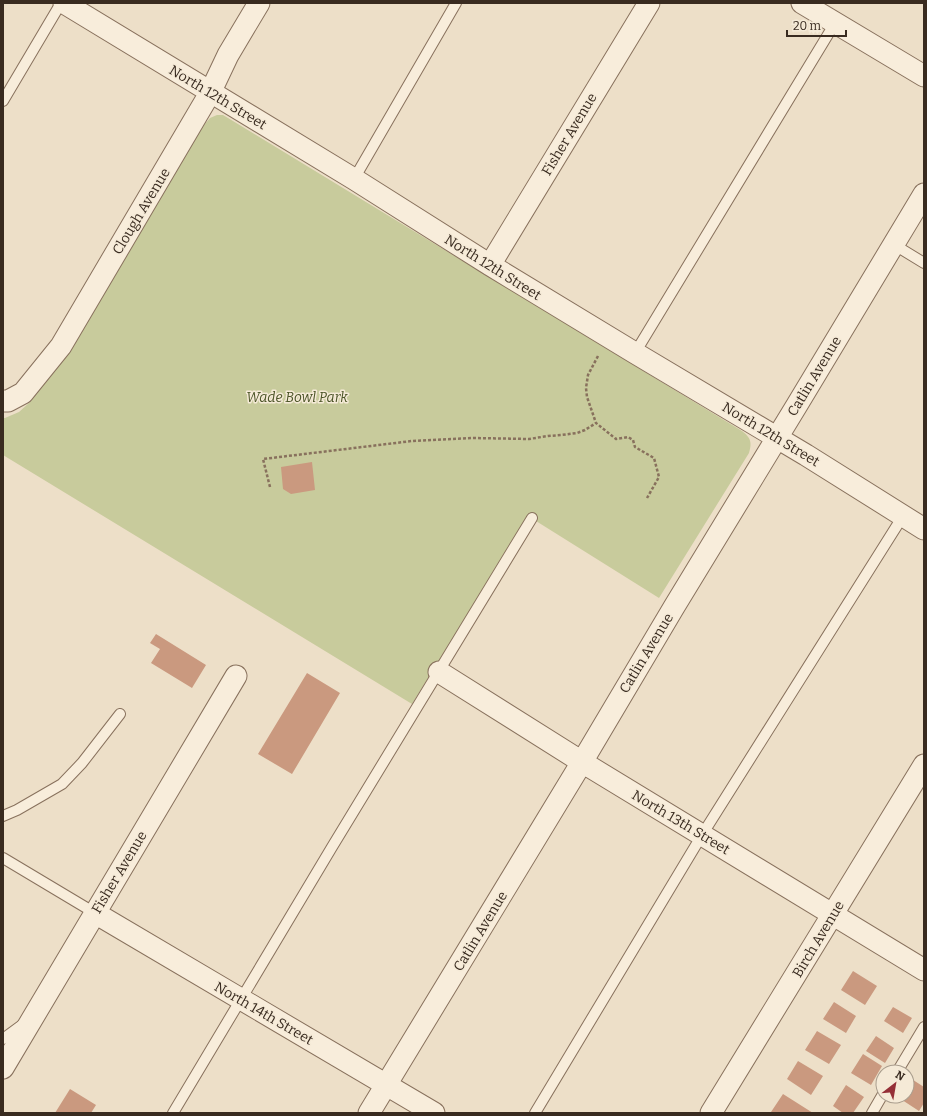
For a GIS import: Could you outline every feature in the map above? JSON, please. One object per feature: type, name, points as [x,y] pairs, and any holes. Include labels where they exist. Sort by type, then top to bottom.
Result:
[{"type":"street","name":"North 12th Street","points":[[63,3],[354,179],[490,265],[777,437],[924,529]]},
{"type":"street","name":"Clough Avenue","points":[[3,401],[8,401],[23,393],[61,346],[210,93],[228,55],[259,3]]},
{"type":"street","name":"Fisher Avenue","points":[[490,265],[649,3]]},
{"type":"street","points":[[802,3],[924,76]]},
{"type":"street","name":"Catlin Avenue","points":[[369,1113],[924,194]]},
{"type":"street","name":"North 13th Street","points":[[439,672],[582,762],[924,970]]},
{"type":"street","name":"Fisher Avenue","points":[[3,1068],[236,676]]},
{"type":"street","name":"Birch Avenue","points":[[711,1113],[924,765]]},
{"type":"street","name":"North 14th Street","points":[[95,913],[434,1113]]},
{"type":"lane","points":[[3,101],[63,3]]},
{"type":"lane","points":[[354,179],[456,3]]},
{"type":"lane","points":[[635,353],[835,23]]},
{"type":"lane","points":[[894,244],[924,263]]},
{"type":"lane","points":[[535,1113],[702,835],[903,516]]},
{"type":"lane","points":[[173,1113],[532,518]]},
{"type":"lane","points":[[3,816],[17,810],[62,784],[82,763],[120,714]]},
{"type":"lane","points":[[3,858],[95,913]]},
{"type":"lane","points":[[3,1039],[35,1016]]},
{"type":"lane","points":[[902,1064],[924,1027]]},
{"type":"lane","points":[[872,1113],[877,1104]]},
{"type":"path","points":[[598,356],[588,375],[586,388],[587,397],[596,423],[616,439],[628,437],[633,440],[635,447],[654,458],[659,477],[647,498]]},
{"type":"path","points":[[270,487],[264,458],[412,441],[473,438],[530,439],[578,433],[596,423]]},
{"type":"green space","name":"Wade Bowl Park","points":[[217,115],[223,115],[228,118],[742,431],[747,436],[750,440],[749,453],[659,598],[528,516],[412,704],[3,455],[3,418],[19,412],[30,402],[49,377],[204,125],[210,118]]},
{"type":"building","points":[[312,462],[315,490],[291,494],[283,489],[281,467]]},
{"type":"building","points":[[156,634],[206,665],[192,688],[151,663],[160,649],[150,643]]},
{"type":"building","points":[[307,673],[340,693],[292,774],[258,754]]},
{"type":"building","points":[[853,971],[877,986],[865,1005],[841,990]]},
{"type":"building","points":[[834,1002],[856,1016],[846,1033],[823,1019]]},
{"type":"building","points":[[893,1007],[912,1018],[903,1033],[884,1021]]},
{"type":"building","points":[[817,1031],[841,1045],[829,1064],[805,1050]]},
{"type":"building","points":[[876,1036],[894,1048],[885,1063],[866,1051]]},
{"type":"building","points":[[863,1054],[879,1064],[875,1064],[875,1078],[871,1085],[851,1073]]},
{"type":"building","points":[[798,1061],[823,1076],[811,1095],[787,1079]]},
{"type":"building","points":[[915,1081],[924,1087],[924,1103],[919,1111],[908,1104],[915,1104]]},
{"type":"building","points":[[846,1085],[864,1097],[853,1113],[843,1113],[833,1106]]},
{"type":"building","points":[[70,1089],[96,1105],[91,1113],[55,1113]]},
{"type":"building","points":[[783,1094],[813,1113],[771,1112]]}]
